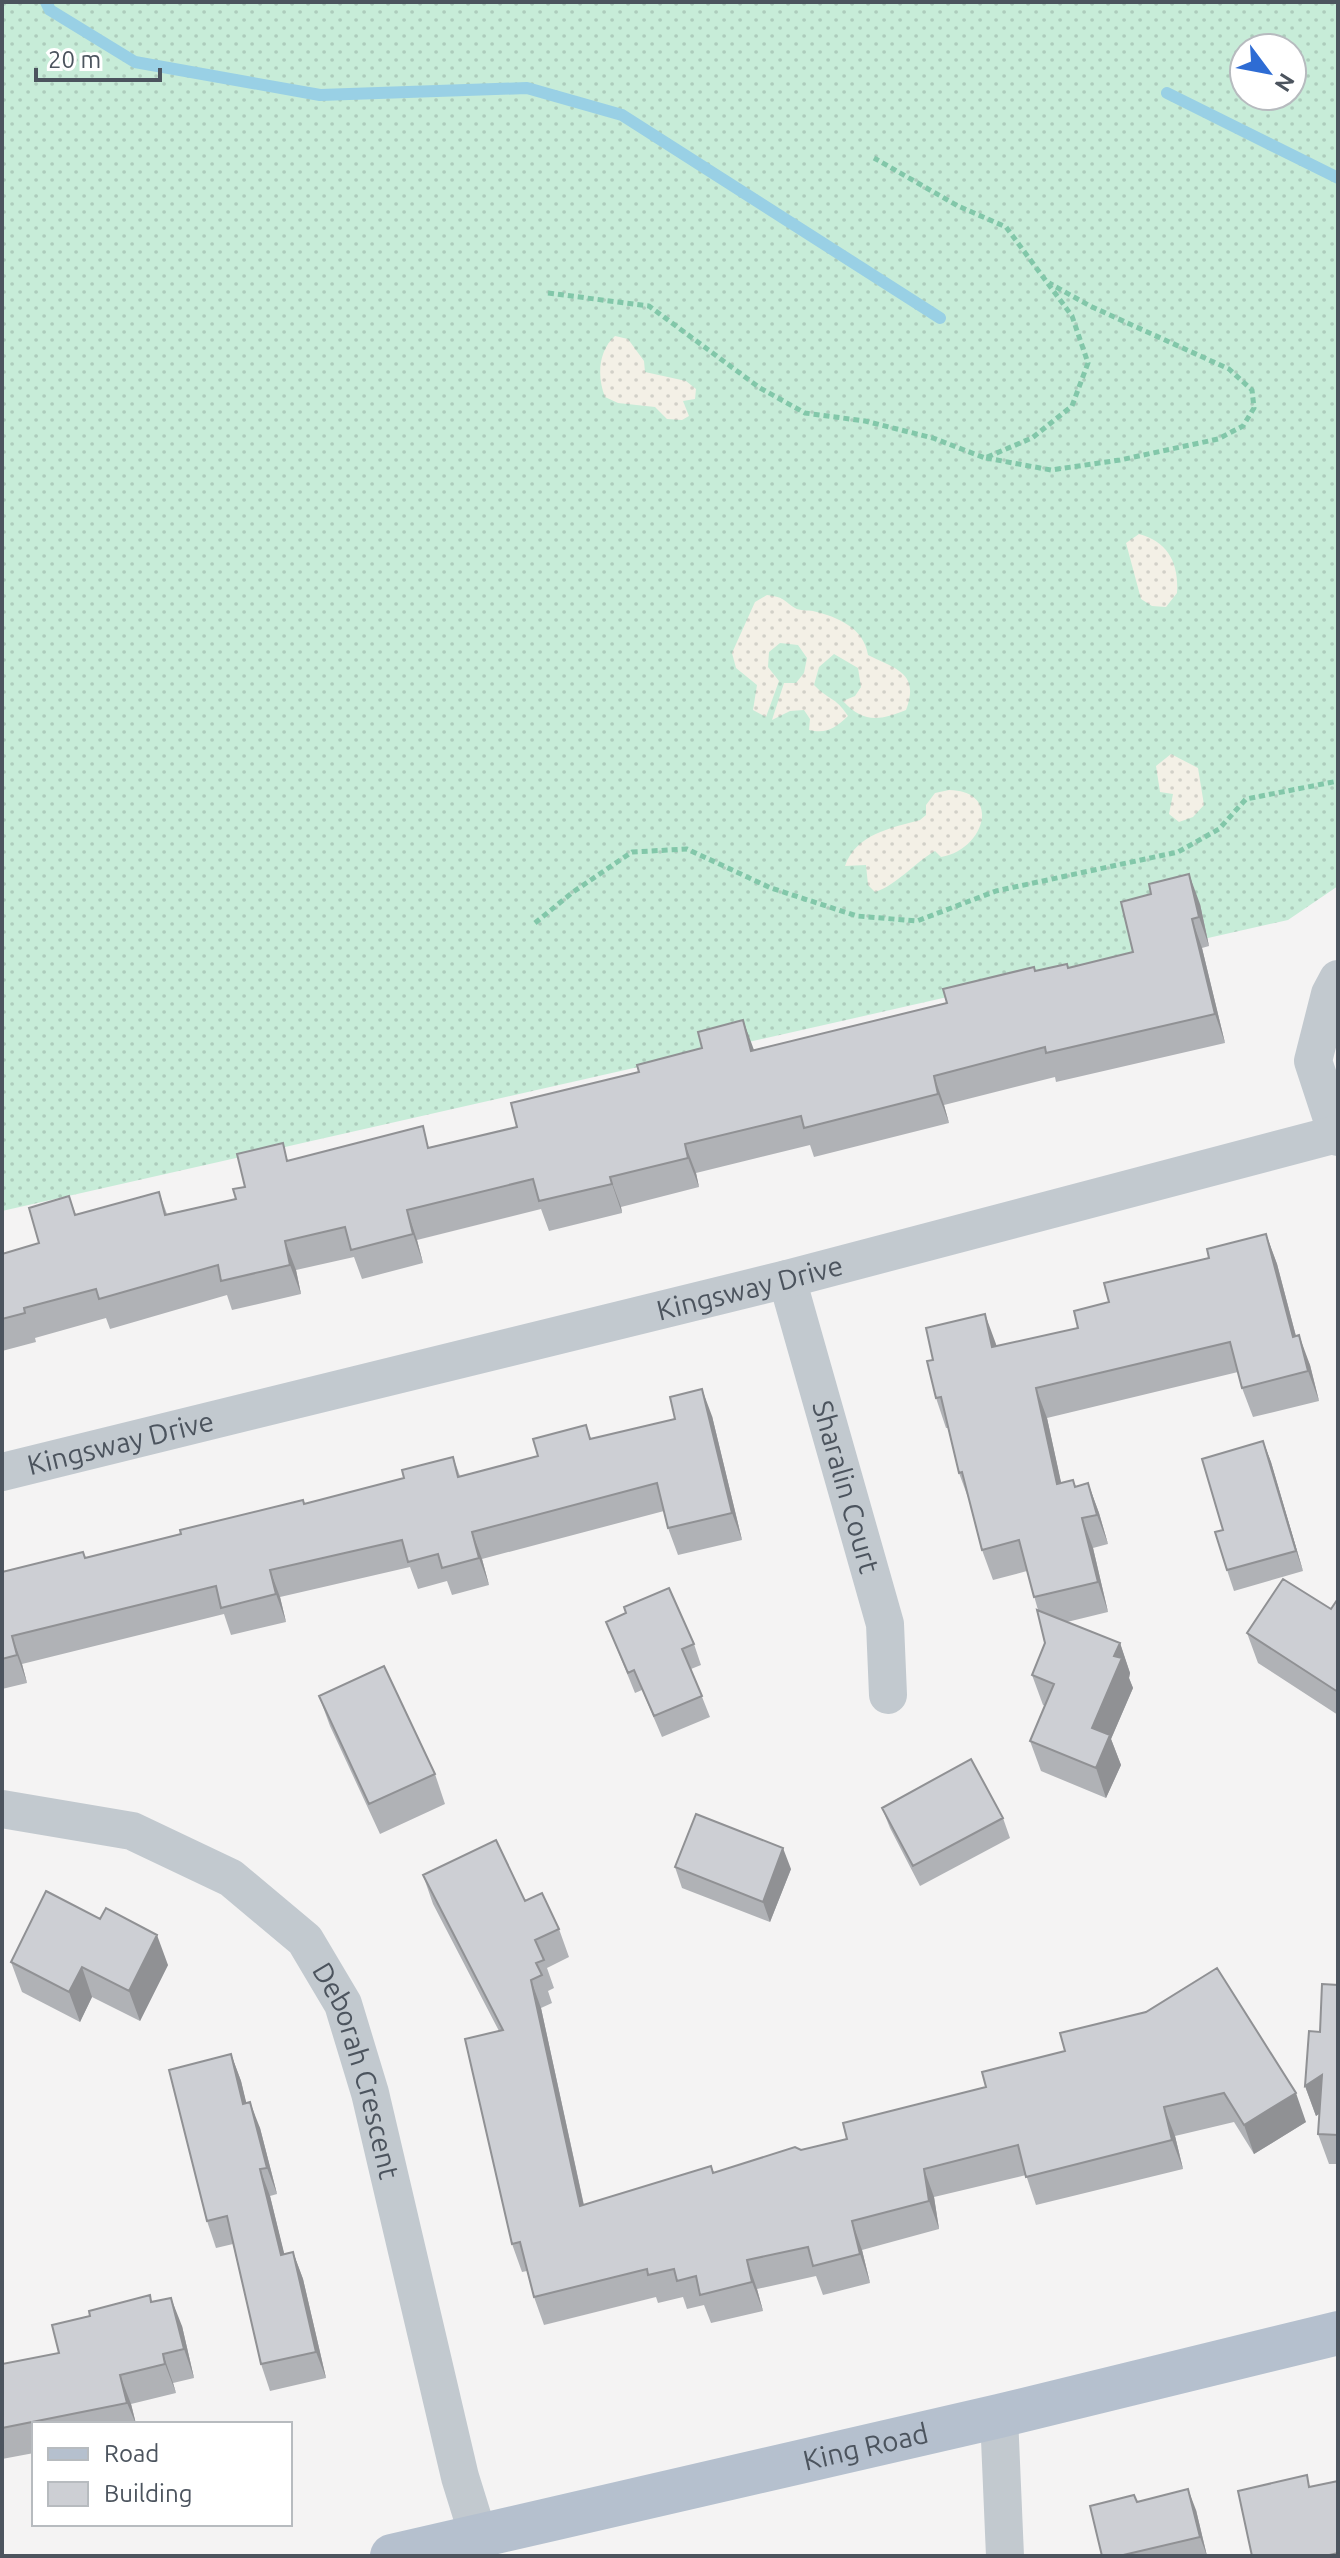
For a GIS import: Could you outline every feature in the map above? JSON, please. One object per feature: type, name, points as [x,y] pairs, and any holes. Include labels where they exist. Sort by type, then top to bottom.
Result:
[{"type":"main road","name":"King Road","points":[[392,2556],[999,2416],[1338,2333]]},
{"type":"street","name":"Kingsway Drive","points":[[2,1472],[787,1279],[1337,1135],[1313,1061],[1330,994],[1338,979]]},
{"type":"street","name":"Sharalin Court","points":[[787,1279],[885,1624],[888,1695]]},
{"type":"street","name":"Deborah Crescent","points":[[2,1809],[132,1831],[231,1878],[305,1940],[343,2004],[370,2093],[460,2477],[478,2535]]},
{"type":"street","points":[[999,2416],[1005,2556]]},
{"type":"path","points":[[874,158],[958,206],[1006,227],[1072,316],[1088,363],[1072,406],[1032,438],[985,458]]},
{"type":"path","points":[[548,293],[649,306],[760,388],[805,413],[865,421],[933,438],[985,458],[1051,470],[1120,460],[1218,439],[1243,426],[1254,408],[1252,390],[1229,369],[1090,306],[1045,281]]},
{"type":"path","points":[[535,923],[573,892],[632,852],[687,849],[771,888],[857,916],[917,921],[996,891],[1178,852],[1219,829],[1246,799],[1338,781]]},
{"type":"green space","points":[[2,2],[1338,2],[1338,886],[1288,920],[2,1211]]},
{"type":"sand","points":[[615,336],[628,339],[644,361],[645,372],[686,381],[696,389],[695,399],[683,401],[689,416],[682,420],[667,419],[655,407],[618,403],[605,397],[601,381],[602,357]]},
{"type":"sand","points":[[1139,534],[1157,542],[1174,563],[1177,593],[1166,607],[1152,606],[1141,599],[1126,543]]},
{"type":"sand","points":[[767,595],[781,598],[797,609],[813,611],[848,625],[861,638],[868,655],[896,669],[908,680],[910,698],[906,710],[872,718],[850,708],[843,701],[855,696],[861,687],[858,668],[834,654],[819,667],[814,685],[848,716],[835,727],[821,731],[809,730],[810,719],[804,710],[790,711],[772,720],[784,683],[796,683],[804,673],[807,658],[798,645],[780,643],[769,652],[768,667],[779,681],[766,717],[753,710],[757,685],[736,668],[732,653],[755,602]]},
{"type":"sand","points":[[1171,754],[1198,768],[1204,805],[1193,817],[1179,822],[1169,814],[1173,794],[1160,792],[1156,766]]},
{"type":"sand","points":[[949,790],[966,793],[977,800],[982,810],[977,833],[968,844],[941,857],[935,851],[891,884],[875,892],[868,885],[866,865],[845,866],[857,846],[866,839],[920,820],[926,815],[926,805],[935,793]]},
{"type":"building","points":[[1189,874],[1199,917],[1192,919],[1215,1014],[1046,1053],[1045,1047],[934,1076],[938,1094],[804,1128],[801,1116],[685,1144],[688,1158],[610,1177],[612,1184],[539,1201],[533,1179],[407,1210],[413,1234],[351,1250],[345,1227],[285,1241],[290,1265],[221,1281],[218,1265],[99,1299],[96,1289],[24,1308],[25,1313],[2,1319],[2,1254],[39,1243],[29,1208],[69,1196],[75,1215],[159,1192],[165,1215],[236,1199],[233,1189],[245,1187],[237,1154],[283,1143],[287,1161],[423,1126],[428,1148],[517,1127],[511,1103],[639,1072],[637,1065],[702,1048],[698,1032],[743,1020],[751,1051],[947,1003],[943,989],[1034,967],[1035,971],[1067,964],[1068,968],[1133,952],[1121,902],[1151,894],[1149,884]]},
{"type":"building","points":[[1266,1234],[1293,1337],[1299,1335],[1308,1371],[1242,1388],[1230,1342],[1036,1388],[1057,1484],[1073,1480],[1075,1487],[1088,1483],[1097,1515],[1082,1518],[1098,1582],[1034,1597],[1019,1540],[982,1550],[941,1397],[936,1398],[927,1361],[933,1360],[926,1328],[985,1314],[992,1347],[1078,1328],[1074,1311],[1109,1302],[1104,1283],[1209,1258],[1207,1249]]},
{"type":"building","points":[[702,1389],[732,1513],[668,1528],[657,1483],[472,1532],[479,1558],[442,1568],[438,1554],[408,1562],[402,1540],[270,1570],[276,1594],[221,1608],[216,1586],[12,1636],[17,1655],[2,1659],[2,1572],[83,1552],[85,1558],[181,1534],[180,1530],[303,1500],[304,1504],[404,1478],[402,1470],[453,1457],[458,1477],[538,1456],[533,1439],[586,1425],[590,1439],[675,1419],[670,1397]]},
{"type":"building","points":[[1263,1441],[1296,1551],[1227,1570],[1215,1532],[1223,1530],[1202,1459]]},
{"type":"building","points":[[1283,1579],[1331,1609],[1338,1601],[1338,1692],[1247,1633]]},
{"type":"building","points":[[669,1588],[694,1644],[682,1649],[702,1696],[654,1716],[634,1670],[628,1673],[606,1622],[626,1613],[624,1607]]},
{"type":"building","points":[[1037,1610],[1120,1643],[1114,1656],[1122,1658],[1092,1728],[1110,1735],[1096,1768],[1030,1741],[1054,1684],[1032,1675],[1045,1643]]},
{"type":"building","points":[[384,1666],[435,1774],[369,1804],[319,1696]]},
{"type":"building","points":[[971,1759],[1003,1818],[913,1866],[882,1808]]},
{"type":"building","points":[[696,1814],[783,1848],[763,1902],[675,1867]]},
{"type":"building","points":[[496,1840],[525,1901],[542,1893],[559,1929],[535,1940],[544,1960],[536,1963],[542,1975],[531,1980],[580,2206],[711,2166],[713,2173],[795,2147],[801,2150],[847,2139],[843,2123],[986,2087],[982,2072],[1065,2051],[1060,2033],[1146,2012],[1217,1968],[1296,2093],[1244,2125],[1224,2093],[1164,2107],[1172,2140],[1026,2177],[1018,2145],[924,2169],[929,2201],[852,2221],[860,2254],[813,2266],[808,2247],[747,2260],[752,2282],[700,2295],[696,2276],[677,2281],[674,2269],[648,2275],[647,2269],[534,2297],[520,2242],[512,2244],[465,2039],[503,2030],[423,1875]]},
{"type":"building","points":[[46,1891],[100,1919],[106,1908],[157,1935],[129,1991],[82,1967],[69,1992],[11,1962]]},
{"type":"building","points":[[1322,1984],[1338,1985],[1338,2135],[1318,2134],[1322,2075],[1305,2086],[1309,2031],[1320,2032]]},
{"type":"building","points":[[231,2054],[243,2104],[250,2102],[267,2168],[260,2169],[281,2255],[293,2252],[316,2352],[261,2364],[227,2216],[207,2221],[169,2070]]},
{"type":"building","points":[[150,2295],[151,2302],[171,2298],[184,2349],[163,2354],[165,2364],[120,2375],[127,2403],[2,2428],[2,2364],[59,2353],[52,2325],[90,2316],[89,2311]]},
{"type":"building","points":[[1307,2475],[1309,2487],[1338,2481],[1338,2553],[1325,2556],[1252,2556],[1238,2491]]},
{"type":"building","points":[[1188,2489],[1200,2537],[1119,2556],[1102,2556],[1090,2506],[1134,2495],[1137,2502]]},
{"type":"waterway","points":[[46,2],[50,10],[135,62],[320,95],[527,88],[622,115],[940,318]]},
{"type":"waterway","points":[[1167,93],[1338,178]]}]
